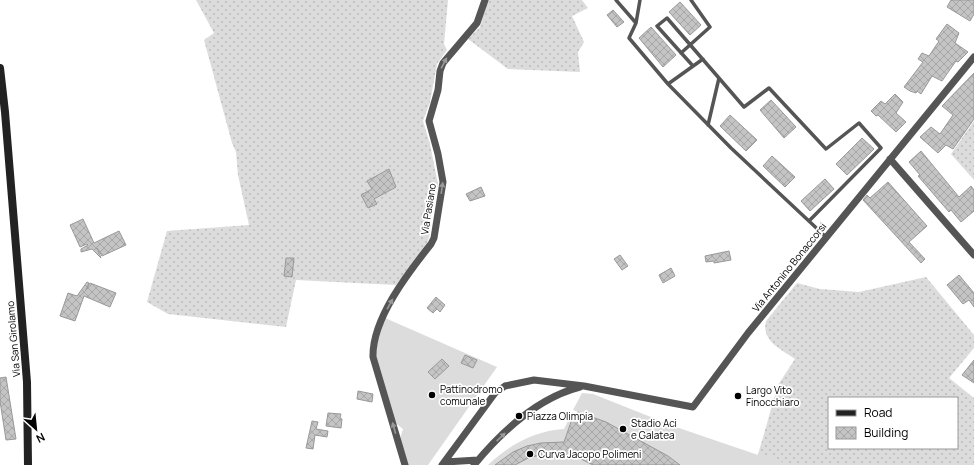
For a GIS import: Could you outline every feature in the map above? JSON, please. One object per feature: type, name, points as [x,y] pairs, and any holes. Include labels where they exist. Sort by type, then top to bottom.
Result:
[{"type":"street","name":"Via Pasiano","points":[[405,465],[373,357],[373,346],[378,326],[399,288],[434,238],[443,182],[438,154],[429,121],[438,90],[440,71],[443,63],[477,23],[485,0]]},
{"type":"street","name":"Via Antonino Bonaccorsi","points":[[584,386],[694,407],[748,333],[974,57]]},
{"type":"street","name":"Via San Girolamo","points":[[0,68],[6,112],[27,382],[28,465]]},
{"type":"street","points":[[890,158],[974,255]]},
{"type":"street","points":[[444,463],[494,393],[505,386],[534,380],[584,386]]},
{"type":"street","points":[[444,463],[476,462],[528,412],[562,392],[584,386]]},
{"type":"lane","points":[[616,0],[636,23]]},
{"type":"lane","points":[[640,0],[636,23],[629,38],[668,84],[708,125],[826,237]]},
{"type":"lane","points":[[681,53],[710,27],[691,0]]},
{"type":"lane","points":[[693,66],[657,26],[666,18],[744,107],[769,88],[826,149],[859,123],[882,148],[809,221]]},
{"type":"lane","points":[[668,84],[703,59]]},
{"type":"lane","points":[[708,125],[719,78]]},
{"type":"shaded area","points":[[196,0],[448,0],[444,44],[447,50],[437,64],[430,102],[423,121],[430,144],[438,184],[430,221],[430,234],[427,243],[396,285],[296,280],[286,327],[168,314],[147,302],[167,231],[249,225],[238,175],[236,152],[232,143],[204,40],[214,33]]},
{"type":"shaded area","points":[[488,0],[582,0],[588,8],[572,16],[584,42],[578,52],[580,72],[508,69],[468,39],[480,27]]},
{"type":"shaded area","points":[[974,121],[974,180],[951,154]]},
{"type":"shaded area","points":[[926,277],[974,335],[974,348],[949,378],[974,398],[974,465],[755,465],[778,385],[795,359],[778,348],[769,339],[765,328],[766,321],[797,283],[820,289],[859,292]]},
{"type":"shaded area","name":"Pattinodromo comunale","points":[[385,318],[497,367],[428,465],[407,465],[400,439],[403,429],[394,422],[375,354],[375,345]]},
{"type":"shaded area","name":"Stadio Aci e Galatea","points":[[582,393],[593,394],[676,427],[758,455],[759,452],[789,465],[488,465],[513,445],[523,440],[553,430],[564,429],[568,421],[571,421],[578,412],[573,410]]},
{"type":"building","points":[[951,0],[974,0],[974,14],[970,21],[947,7]]},
{"type":"building","points":[[680,2],[701,25],[690,35],[669,12]]},
{"type":"building","points":[[613,10],[624,22],[617,27],[607,15]]},
{"type":"building","points":[[947,24],[959,33],[955,43],[968,52],[958,62],[956,61],[942,81],[932,76],[921,94],[917,91],[916,93],[910,91],[904,87],[923,62],[918,59],[922,53],[929,56],[939,41],[936,39]]},
{"type":"building","points":[[651,27],[676,55],[663,67],[639,38]]},
{"type":"building","points":[[974,73],[974,119],[953,149],[946,145],[938,153],[920,137],[931,127],[940,134],[953,115],[942,106]]},
{"type":"building","points":[[895,94],[903,102],[896,113],[906,122],[896,132],[878,115],[876,116],[871,111],[881,101],[885,104]]},
{"type":"building","points":[[771,100],[796,127],[784,138],[760,110]]},
{"type":"building","points":[[730,115],[757,140],[746,151],[720,126]]},
{"type":"building","points":[[862,138],[874,149],[847,175],[836,164]]},
{"type":"building","points":[[921,151],[959,197],[971,186],[974,190],[974,211],[961,222],[951,210],[949,212],[918,176],[920,175],[909,162]]},
{"type":"building","points":[[772,156],[795,177],[785,187],[763,166]]},
{"type":"building","points":[[389,169],[396,187],[374,199],[377,204],[368,208],[361,195],[372,189],[367,181]]},
{"type":"building","points":[[825,179],[834,189],[810,211],[801,201]]},
{"type":"building","points":[[888,182],[927,226],[909,242],[925,259],[921,263],[863,200],[867,195],[870,198]]},
{"type":"building","points":[[481,187],[485,196],[470,201],[466,194]]},
{"type":"building","points":[[83,219],[94,243],[119,231],[126,245],[102,256],[97,248],[101,258],[92,249],[81,252],[81,249],[88,245],[87,244],[80,247],[70,225]]},
{"type":"building","points":[[729,251],[731,260],[714,263],[714,261],[706,262],[705,256]]},
{"type":"building","points":[[620,255],[628,266],[622,270],[614,259]]},
{"type":"building","points":[[286,258],[294,258],[292,277],[284,276]]},
{"type":"building","points":[[671,268],[675,276],[663,283],[659,275]]},
{"type":"building","points":[[959,275],[974,293],[974,307],[969,300],[963,304],[947,285]]},
{"type":"building","points":[[87,282],[89,283],[86,290],[90,283],[116,293],[110,307],[84,296],[75,321],[60,316],[68,293],[77,296]]},
{"type":"building","points":[[436,297],[445,305],[440,312],[437,309],[433,313],[427,308]]},
{"type":"building","points":[[465,355],[477,360],[473,368],[461,363]]},
{"type":"building","points":[[442,359],[449,366],[435,379],[428,372]]},
{"type":"building","points":[[974,360],[974,383],[962,375]]},
{"type":"building","points":[[6,377],[16,439],[6,440],[0,401],[0,378]]},
{"type":"building","points":[[358,391],[373,394],[372,402],[357,399]]},
{"type":"building","points":[[578,412],[606,422],[668,456],[680,465],[593,465],[577,457],[555,453],[530,457],[515,465],[495,465],[513,452],[527,446],[541,443],[564,442],[571,422]]},
{"type":"building","points":[[328,413],[341,414],[341,428],[326,426]]},
{"type":"building","points":[[312,421],[318,422],[316,429],[328,431],[327,437],[315,435],[313,449],[306,448]]},
{"type":"place","name":"Pattinodromo comunale","points":[[432,395]]},
{"type":"place","name":"Largo Vito Finocchiaro","points":[[738,396]]},
{"type":"place","name":"Piazza Olimpia","points":[[519,416]]},
{"type":"place","name":"Stadio Aci e Galatea","points":[[623,429]]},
{"type":"place","name":"Curva Jacopo Polimeni","points":[[530,454]]}]
